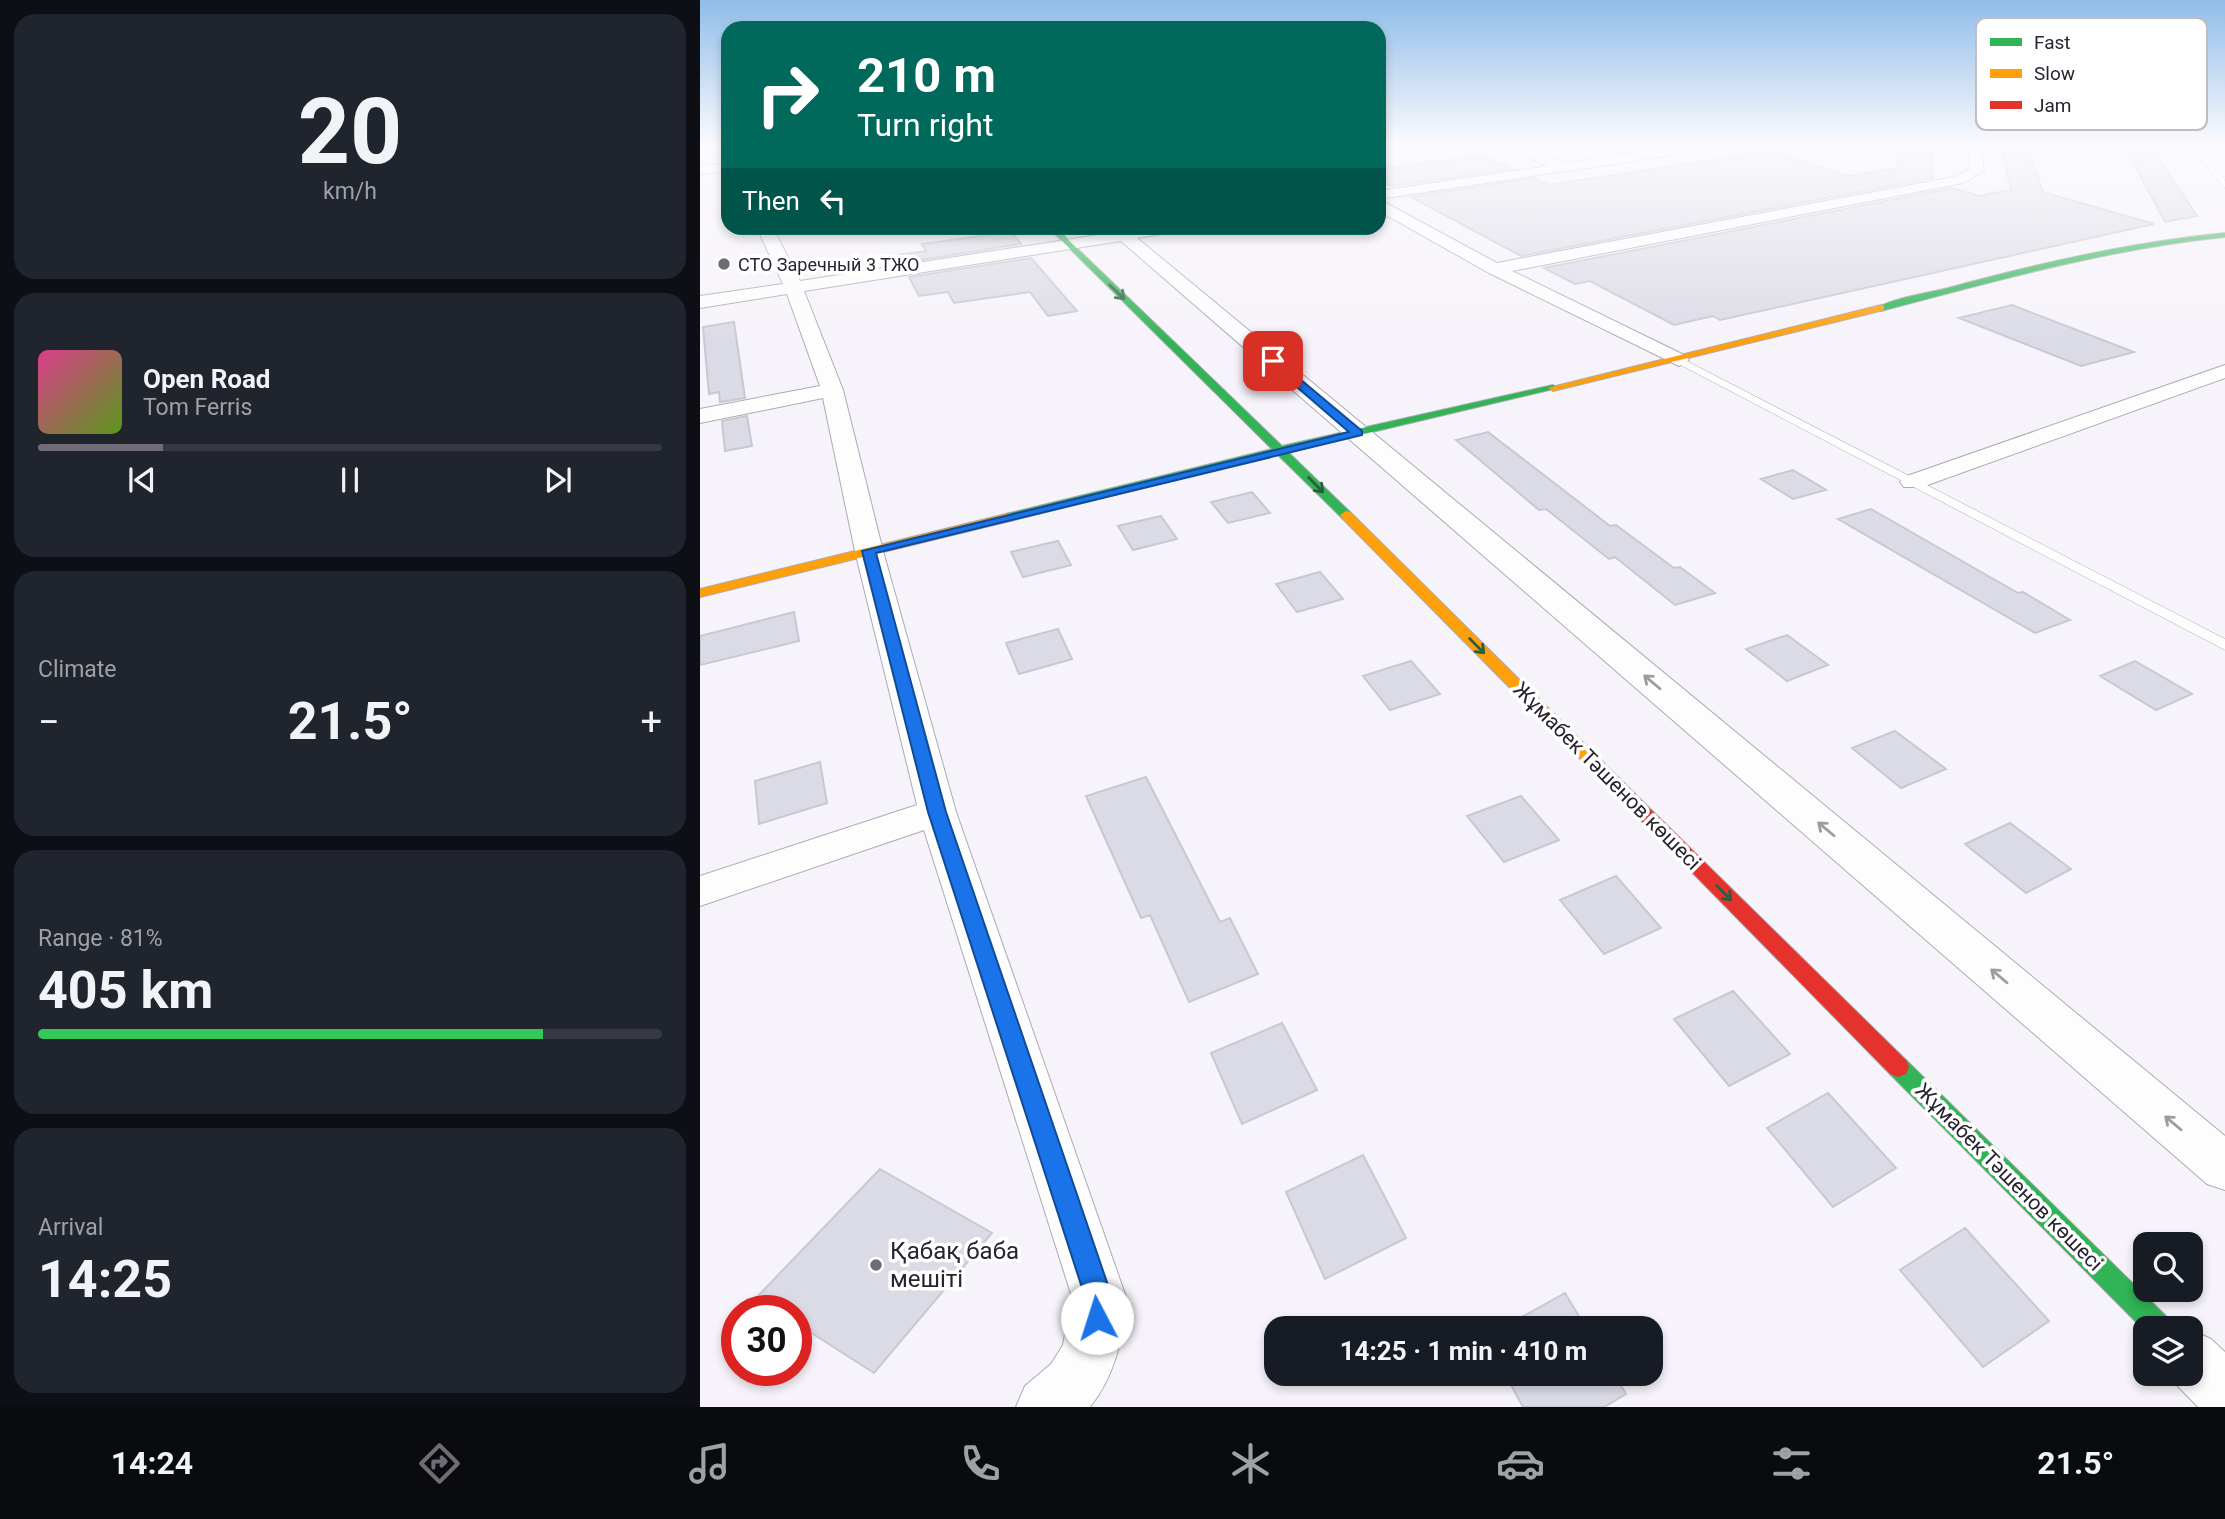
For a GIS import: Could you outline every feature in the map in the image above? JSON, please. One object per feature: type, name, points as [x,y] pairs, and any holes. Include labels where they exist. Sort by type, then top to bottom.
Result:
[{"type":"street","points":[[1389,211],[1495,269],[1679,360]]},
{"type":"street","points":[[1495,269],[1798,211]]},
{"type":"street","points":[[768,235],[794,288],[832,390],[869,551],[937,812],[1099,1297],[1096,1338],[1080,1374],[1046,1407]]},
{"type":"street","name":"Жұмабек Тәшенов көшесі","points":[[1059,235],[1280,450],[2148,1316]]},
{"type":"street","points":[[700,302],[1068,245],[1108,235]]},
{"type":"street","points":[[1124,235],[2225,1167]]},
{"type":"street","points":[[700,593],[1280,450],[1679,360],[2060,262],[2182,239],[2225,235]]},
{"type":"street","points":[[1913,482],[2225,372]]},
{"type":"street","points":[[700,416],[832,390]]},
{"type":"street","points":[[700,891],[937,812]]},
{"type":"street","points":[[2203,1371],[2225,1393]]},
{"type":"lane","points":[[1679,360],[2225,645]]},
{"type":"building","points":[[1436,211],[1760,211],[1521,256]]},
{"type":"building","points":[[1836,211],[2108,211],[2154,224],[1720,320],[1713,316],[1674,325],[1590,281],[1575,284],[1544,268]]},
{"type":"building","points":[[2159,211],[2193,211],[2197,216],[2165,222]]},
{"type":"building","points":[[989,235],[1014,235],[1021,244],[902,263],[898,255],[926,251],[922,244]]},
{"type":"building","points":[[1031,258],[1077,311],[1048,316],[1030,292],[954,303],[948,292],[919,296],[909,277]]},
{"type":"building","points":[[2012,305],[2134,352],[2081,366],[1959,318]]},
{"type":"building","points":[[734,322],[745,398],[720,402],[719,392],[709,394],[703,327]]},
{"type":"building","points":[[747,416],[752,446],[725,451],[722,421]]},
{"type":"building","points":[[1488,432],[1610,526],[1616,525],[1674,568],[1680,567],[1715,593],[1675,605],[1615,557],[1609,559],[1546,509],[1539,510],[1456,440]]},
{"type":"building","points":[[1793,470],[1826,490],[1793,499],[1761,479]]},
{"type":"building","points":[[1252,492],[1270,513],[1228,523],[1211,502]]},
{"type":"building","points":[[1871,509],[2070,620],[2035,633],[1838,519]]},
{"type":"building","points":[[1161,516],[1177,539],[1133,550],[1118,526]]},
{"type":"building","points":[[1058,541],[1071,565],[1023,577],[1011,552]]},
{"type":"building","points":[[1320,572],[1343,599],[1297,612],[1276,584]]},
{"type":"building","points":[[794,612],[799,641],[700,665],[700,636]]},
{"type":"building","points":[[1058,629],[1072,659],[1019,674],[1006,643]]},
{"type":"building","points":[[1787,635],[1828,665],[1787,681],[1746,649]]},
{"type":"building","points":[[1411,661],[1440,694],[1390,710],[1363,676]]},
{"type":"building","points":[[2135,661],[2192,694],[2156,710],[2100,676]]},
{"type":"building","points":[[1895,731],[1946,769],[1901,788],[1852,748]]},
{"type":"building","points":[[820,762],[827,803],[759,824],[755,781]]},
{"type":"building","points":[[1146,777],[1220,922],[1230,918],[1258,974],[1189,1002],[1150,915],[1141,918],[1086,796]]},
{"type":"building","points":[[1521,796],[1559,840],[1504,862],[1467,816]]},
{"type":"building","points":[[2010,823],[2071,869],[2026,893],[1965,844]]},
{"type":"building","points":[[1616,876],[1661,928],[1604,954],[1560,900]]},
{"type":"building","points":[[1733,991],[1790,1054],[1729,1086],[1674,1019]]},
{"type":"building","points":[[1282,1023],[1317,1090],[1242,1124],[1211,1053]]},
{"type":"building","points":[[1828,1093],[1896,1168],[1833,1207],[1767,1128]]},
{"type":"building","points":[[1363,1155],[1406,1238],[1325,1279],[1286,1192]]},
{"type":"building","name":"Қабақ баба мешіті","points":[[880,1169],[992,1233],[874,1373],[812,1333],[812,1295],[759,1295]]},
{"type":"building","points":[[1965,1228],[2049,1321],[1983,1367],[1900,1270]]},
{"type":"building","points":[[1565,1293],[1579,1316],[1524,1316]]},
{"type":"building","points":[[1512,1386],[1621,1386],[1626,1394],[1604,1407],[1523,1407]]},
{"type":"traffic: fast","points":[[1059,235],[1346,515]]},
{"type":"traffic: fast","points":[[1881,308],[2095,254],[2182,239],[2225,235]]},
{"type":"traffic: fast","points":[[1010,517],[1281,450],[1553,388]]},
{"type":"traffic: fast","points":[[1898,1067],[2148,1316]]},
{"type":"traffic: slow","points":[[1553,388],[1881,308]]},
{"type":"traffic: slow","points":[[1346,515],[1626,795]]},
{"type":"traffic: slow","points":[[700,593],[1010,517]]},
{"type":"traffic: jam","points":[[1626,795],[1898,1067]]},
{"type":"place","name":"СТО Заречный 3 ТЖО","points":[[724,264]]},
{"type":"place","name":"Қабақ баба мешіті","points":[[876,1265]]},
{"type":"route","points":[[1097,1318],[1099,1297],[974,916],[937,812],[869,551],[1358,433],[1273,361]]}]
